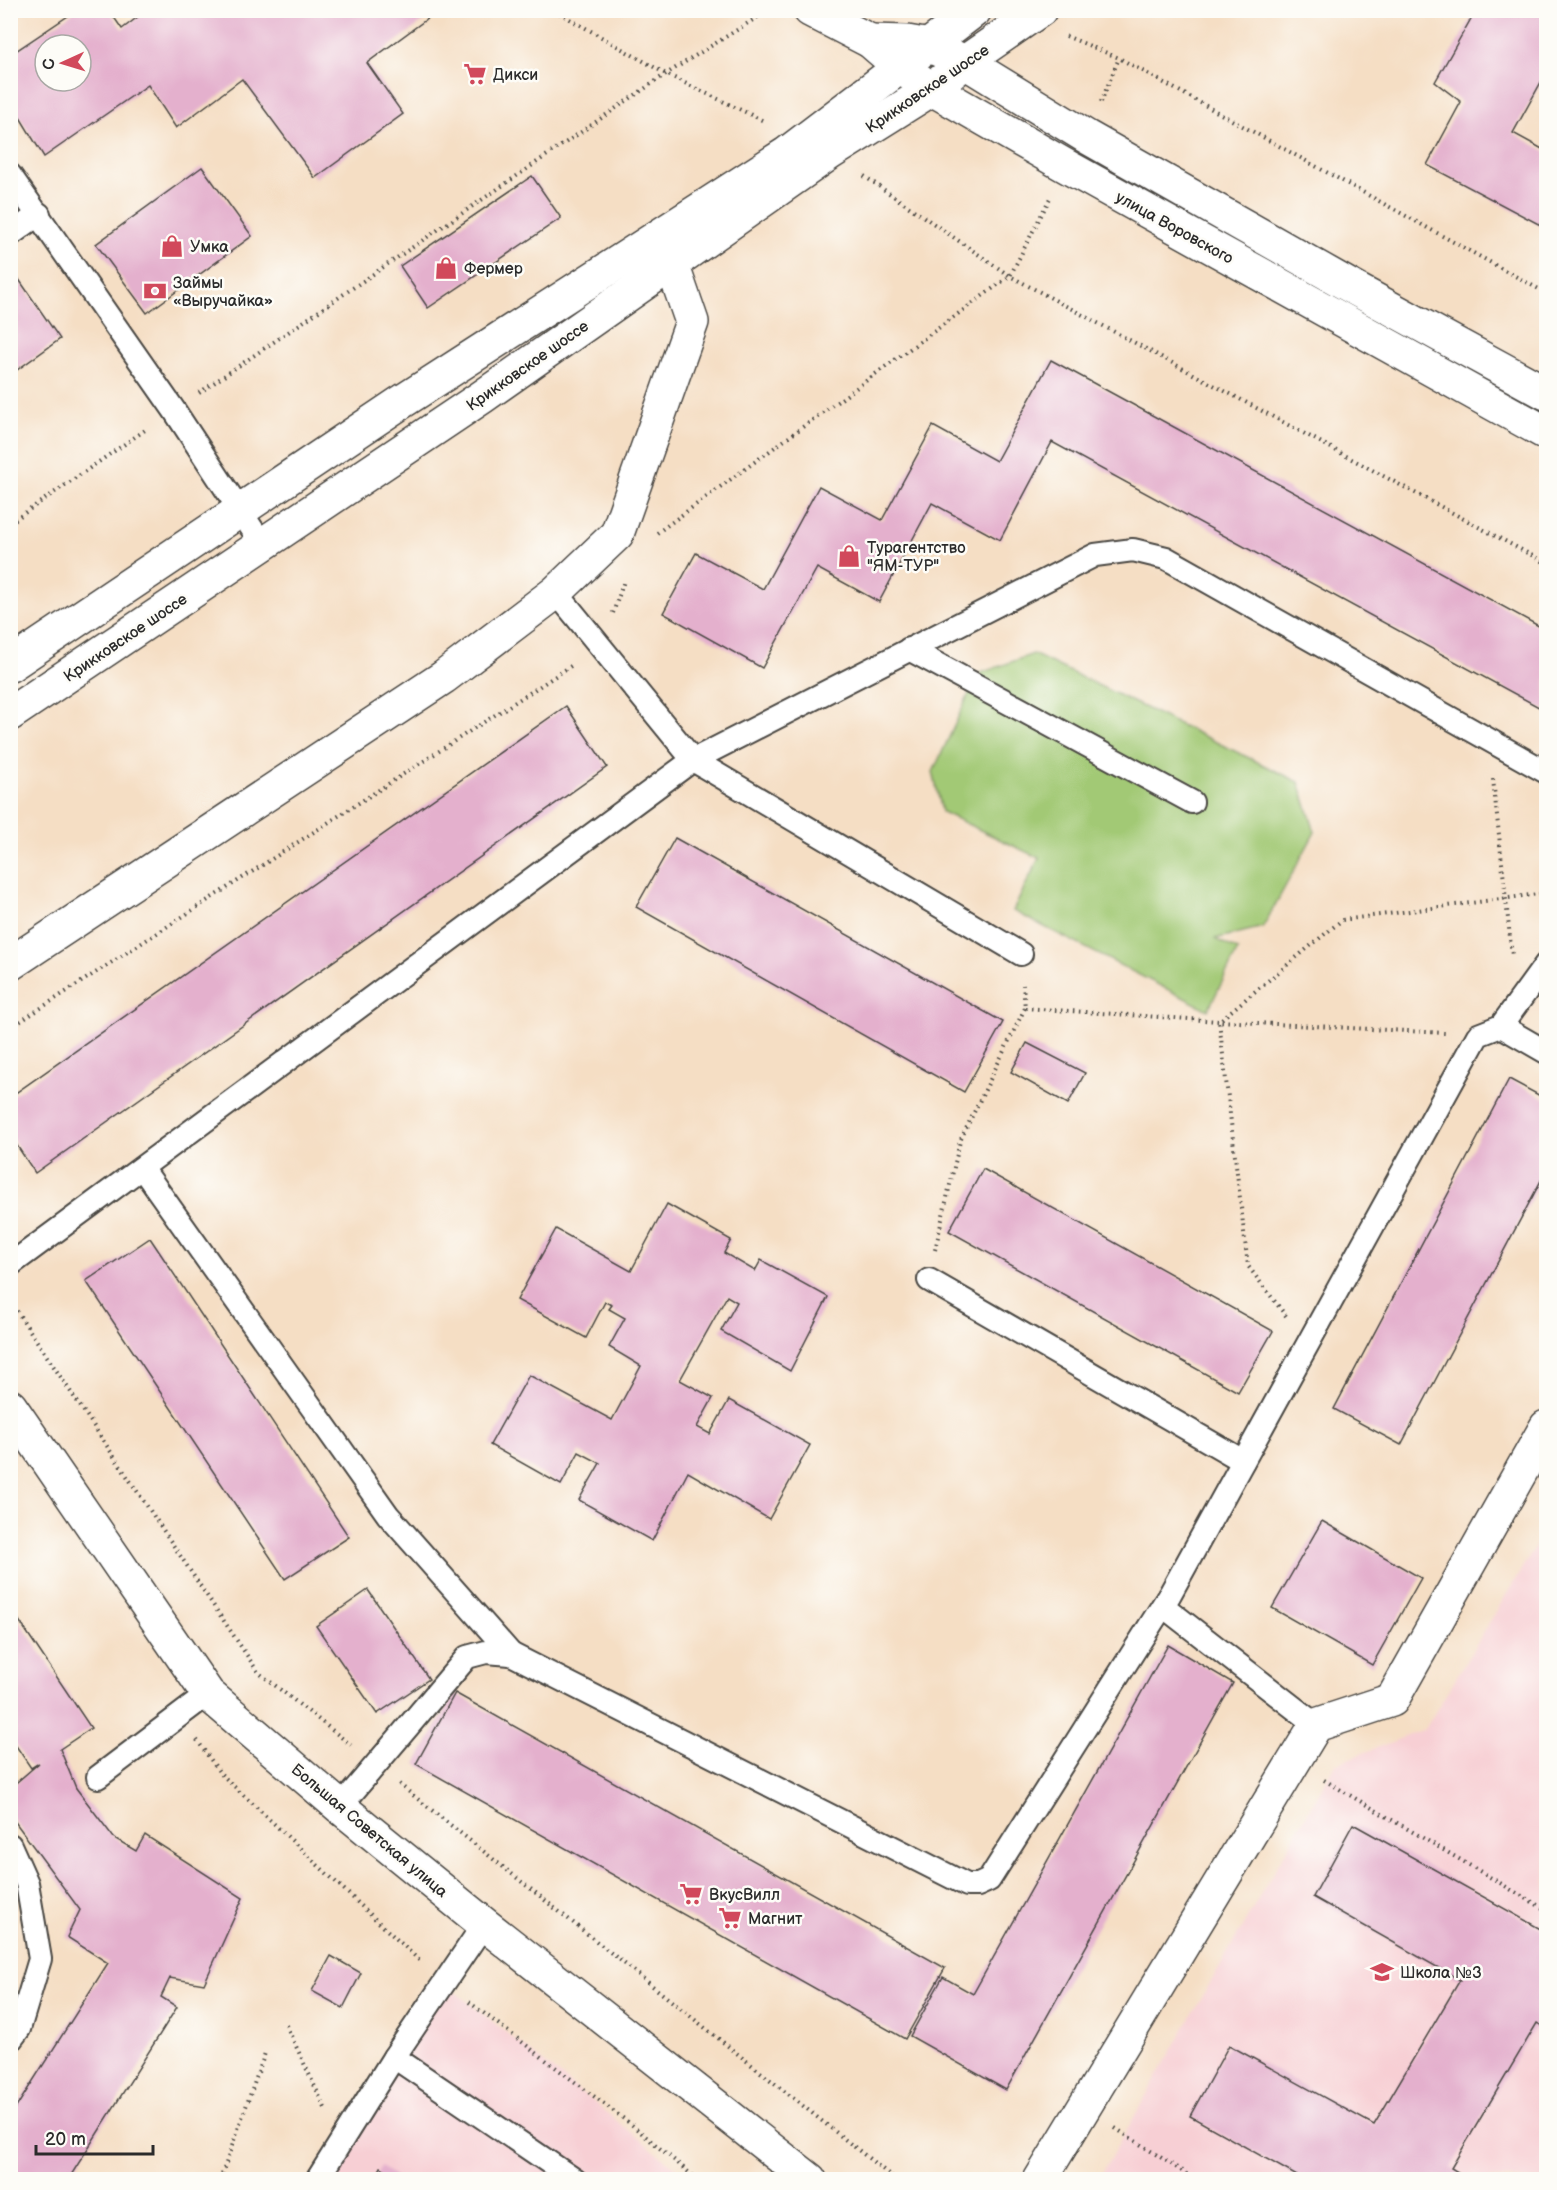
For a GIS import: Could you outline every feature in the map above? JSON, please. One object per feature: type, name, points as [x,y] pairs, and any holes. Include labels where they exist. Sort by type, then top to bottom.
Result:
[{"type":"street","name":"улица Воровского","points":[[810,10],[870,41],[900,67],[932,89],[1546,433]]},
{"type":"street","points":[[10,665],[400,403],[786,154],[817,146],[900,67],[975,10]]},
{"type":"street","name":"Крикковское шоссе","points":[[10,714],[482,397],[672,264],[817,146],[932,89],[965,62],[1034,15]]},
{"type":"street","points":[[870,41],[907,42],[930,46],[965,62],[1097,142],[1346,284],[1546,393]]},
{"type":"street","points":[[10,964],[444,677],[626,541],[692,322],[672,264]]},
{"type":"street","name":"Большая Советская улица","points":[[10,1406],[208,1694],[340,1807],[484,1924],[810,2180]]},
{"type":"street","points":[[1040,2180],[1316,1725],[1392,1700],[1546,1427]]},
{"type":"lane","points":[[10,175],[174,410],[262,543]]},
{"type":"lane","points":[[10,235],[39,214]]},
{"type":"lane","points":[[10,1265],[693,760],[1095,555],[1133,550],[1166,558],[1546,772]]},
{"type":"lane","points":[[556,592],[693,760],[1021,954]]},
{"type":"lane","points":[[909,649],[1192,802]]},
{"type":"lane","points":[[142,1168],[388,1515],[511,1654],[956,1880],[967,1885],[978,1885],[989,1880],[1162,1606],[1478,1035],[1501,1026],[1546,964]]},
{"type":"lane","points":[[1501,1026],[1546,1052]]},
{"type":"lane","points":[[929,1280],[1243,1461]]},
{"type":"lane","points":[[1162,1606],[1316,1725]]},
{"type":"lane","points":[[340,1807],[467,1657],[486,1652],[511,1654]]},
{"type":"lane","points":[[98,1777],[208,1694]]},
{"type":"lane","points":[[10,1845],[27,1883],[39,1959],[20,2029],[10,2041]]},
{"type":"lane","points":[[317,2180],[394,2057],[484,1924]]},
{"type":"lane","points":[[394,2057],[575,2180]]},
{"type":"path","points":[[554,10],[666,74],[817,146],[1010,276],[1546,563]]},
{"type":"path","points":[[10,524],[666,74],[769,10]]},
{"type":"path","points":[[1034,15],[1119,58],[1546,293]]},
{"type":"path","points":[[10,1028],[601,647],[626,541],[1010,276],[1066,166]]},
{"type":"path","points":[[1488,740],[1507,898],[1516,1005]]},
{"type":"path","points":[[1219,1022],[1342,920],[1546,893]]},
{"type":"path","points":[[929,1280],[960,1141],[1025,1008],[1219,1022],[1478,1035]]},
{"type":"path","points":[[1219,1022],[1248,1266],[1307,1343]]},
{"type":"path","points":[[10,1301],[258,1672],[896,2180]]},
{"type":"path","points":[[1323,1780],[1546,1910]]},
{"type":"path","points":[[286,2025],[341,2141]]},
{"type":"path","points":[[220,2180],[265,2053]]},
{"type":"path","points":[[1112,2126],[1196,2180]]},
{"type":"shaded area","name":"Школа №3","points":[[1546,1529],[1546,2179],[1098,2180],[1335,1764],[1425,1729]]},
{"type":"shaded area","points":[[444,1983],[690,2179],[331,2180]]},
{"type":"green space","points":[[1033,654],[1299,782],[1315,832],[1263,927],[1215,939],[1238,950],[1208,1010],[1013,911],[1039,858],[942,812],[933,772],[978,674]]},
{"type":"building","points":[[77,10],[109,10],[122,29],[147,10],[439,10],[367,63],[403,114],[315,178],[242,79],[176,128],[148,85],[44,157],[10,101],[10,55],[33,40],[33,93],[93,93],[93,33],[43,33]]},
{"type":"building","points":[[1476,10],[1546,10],[1546,73],[1513,133],[1546,151],[1546,228],[1427,165],[1461,102],[1435,82]]},
{"type":"building","points":[[202,167],[252,236],[147,313],[96,244]]},
{"type":"building","points":[[532,176],[561,218],[428,308],[400,266]]},
{"type":"building","points":[[18,278],[60,339],[10,375],[10,284]]},
{"type":"building","points":[[1051,360],[1546,630],[1546,711],[1052,442],[1000,540],[932,503],[879,602],[817,568],[762,668],[663,613],[696,553],[763,589],[819,486],[882,520],[933,426],[996,461]]},
{"type":"building","points":[[566,706],[607,767],[35,1173],[10,1135],[10,1097]]},
{"type":"building","points":[[675,838],[1003,1022],[964,1092],[636,907]]},
{"type":"building","points":[[1027,1043],[1085,1073],[1068,1104],[1011,1072]]},
{"type":"building","points":[[1509,1079],[1546,1099],[1546,1171],[1401,1445],[1334,1409]]},
{"type":"building","points":[[983,1169],[1273,1331],[1238,1392],[949,1231]]},
{"type":"building","points":[[667,1204],[731,1240],[724,1253],[755,1271],[761,1260],[828,1297],[790,1371],[721,1331],[737,1302],[727,1296],[680,1380],[713,1398],[697,1427],[710,1434],[729,1400],[810,1445],[769,1519],[688,1472],[652,1541],[579,1500],[600,1463],[579,1452],[561,1485],[490,1445],[529,1375],[612,1420],[641,1366],[609,1347],[625,1318],[609,1309],[612,1305],[605,1302],[586,1338],[517,1300],[556,1229],[631,1271]]},
{"type":"building","points":[[150,1238],[349,1537],[285,1579],[86,1281]]},
{"type":"building","points":[[1322,1521],[1421,1578],[1372,1665],[1272,1608]]},
{"type":"building","points":[[368,1590],[429,1679],[377,1714],[316,1626]]},
{"type":"building","points":[[10,1607],[91,1728],[60,1749],[76,1788],[114,1838],[136,1851],[145,1835],[243,1898],[204,1984],[170,1978],[161,1997],[177,2007],[68,2180],[10,2180],[10,2117],[108,1963],[67,1937],[80,1910],[10,1815],[10,1788],[39,1763],[31,1768],[10,1737]]},
{"type":"building","points":[[1168,1645],[1233,1683],[1006,2090],[910,2036],[943,1977],[973,1994]]},
{"type":"building","points":[[455,1693],[945,1968],[905,2039],[416,1764]]},
{"type":"building","points":[[1353,1824],[1546,1932],[1546,2028],[1537,2023],[1451,2168],[1471,2180],[1304,2180],[1190,2116],[1229,2045],[1374,2125],[1460,1980],[1313,1897]]},
{"type":"building","points":[[331,1956],[361,1973],[343,2008],[312,1991]]},
{"type":"building","points":[[381,2167],[401,2180],[374,2180]]},
{"type":"place","name":"Дикси","points":[[475,74]]},
{"type":"place","name":"Умка","points":[[172,246]]},
{"type":"place","name":"Фермер","points":[[446,268]]},
{"type":"place","name":"Займы «Выручайка»","points":[[155,291]]},
{"type":"place","name":"Турагентство \"ЯМ-ТУР\"","points":[[849,556]]},
{"type":"place","name":"ВкусВилл","points":[[691,1894]]},
{"type":"place","name":"Магнит","points":[[730,1918]]},
{"type":"place","name":"Школа №3","points":[[1382,1972]]}]
